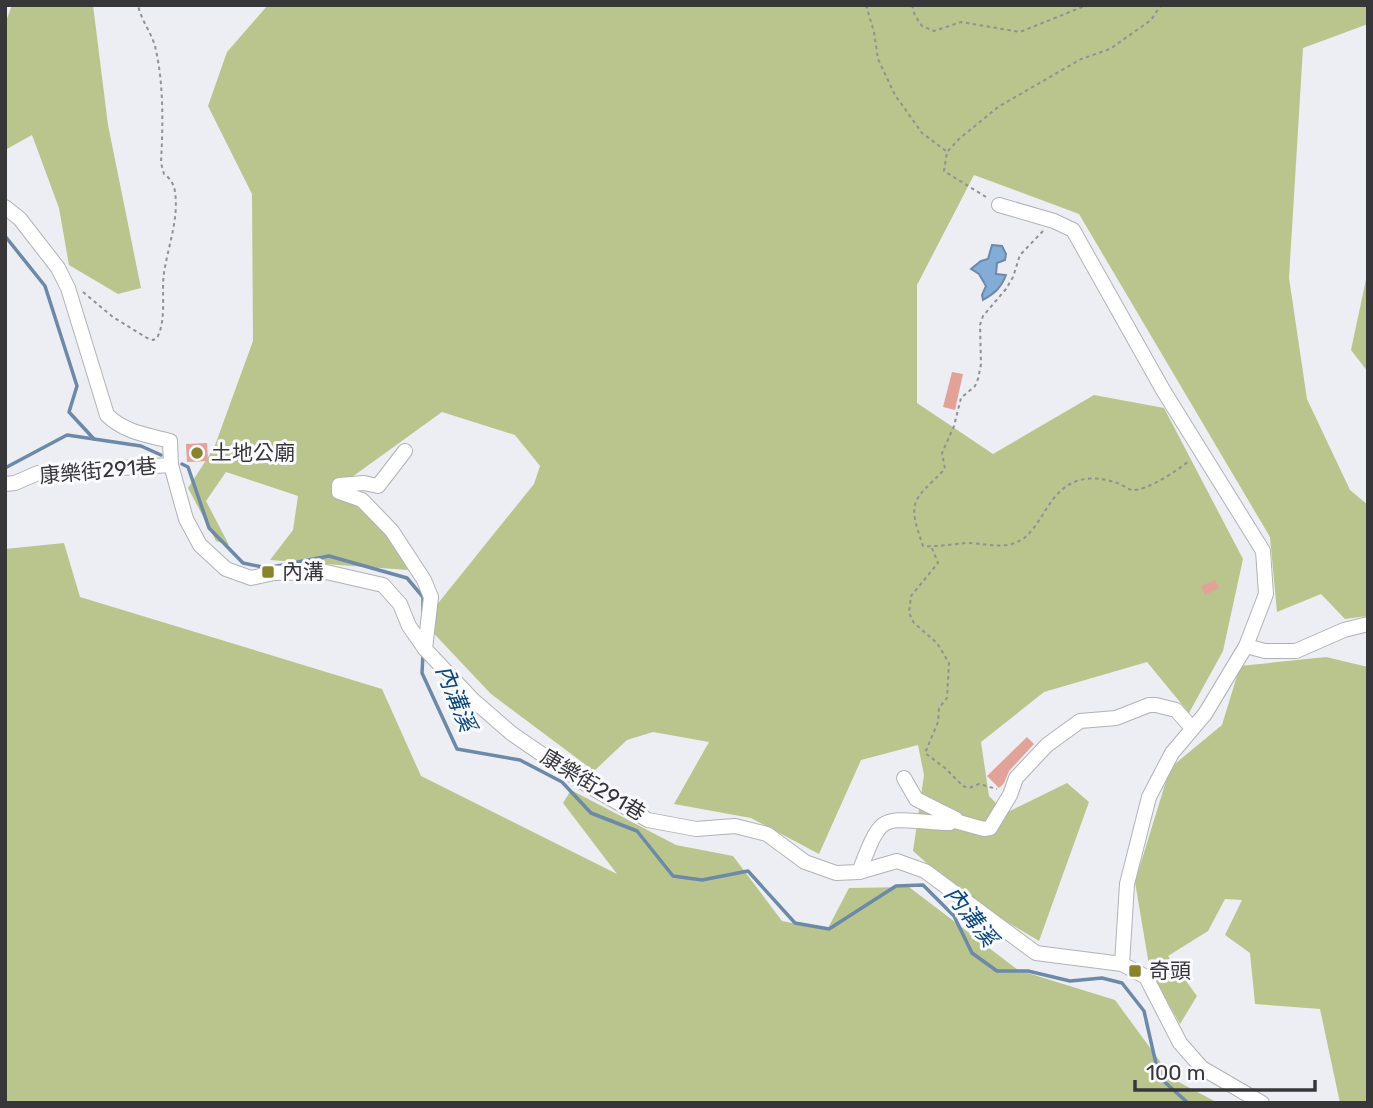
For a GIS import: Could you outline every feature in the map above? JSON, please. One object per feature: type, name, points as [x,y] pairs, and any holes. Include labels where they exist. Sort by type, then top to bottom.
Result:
[{"type":"street","points":[[999,205],[1054,220],[1073,230],[1163,390],[1263,551],[1266,594],[1246,646],[1205,713],[1162,769],[1149,797],[1127,884],[1122,964]]},
{"type":"street","points":[[5,207],[20,219],[50,258],[68,288],[107,415],[117,424],[136,433],[170,441],[171,465]]},
{"type":"street","points":[[405,452],[378,486],[364,483],[339,485],[339,492],[362,500],[392,531],[424,580],[431,597],[425,649]]},
{"type":"street","name":"康樂街291巷","points":[[5,484],[15,483],[38,472],[171,465],[186,519],[200,545],[226,569],[251,578],[274,573],[326,572],[383,585],[400,604],[409,626],[425,649],[473,700],[511,733],[582,782],[648,820],[696,829],[735,826],[767,834],[805,862],[836,873],[859,872],[897,861],[925,871],[1036,953],[1122,964],[1146,977],[1180,1043],[1202,1068],[1262,1103]]},
{"type":"street","points":[[1246,646],[1265,651],[1296,651],[1344,630],[1368,624]]},
{"type":"street","points":[[859,872],[873,836],[882,823],[894,820],[943,823],[955,821],[984,829],[990,828],[1010,795],[1016,778],[1047,745],[1080,721],[1116,718],[1149,705],[1156,705],[1176,710],[1192,728]]},
{"type":"street","points":[[904,778],[916,799],[955,817],[955,821]]},
{"type":"path","points":[[68,288],[86,293],[113,317],[147,338],[157,338],[160,332],[164,274],[175,211],[175,194],[161,163],[162,95],[154,43],[141,19],[138,5]]},
{"type":"path","points":[[866,5],[878,59],[895,95],[922,133],[947,152]]},
{"type":"path","points":[[912,5],[922,26],[934,31],[961,22],[1020,32],[1087,5]]},
{"type":"path","points":[[999,205],[944,171],[947,152],[998,107],[1081,59],[1110,49],[1151,20],[1161,5]]},
{"type":"path","points":[[1054,220],[1020,255],[1006,289],[983,316],[980,325],[981,365],[978,379],[975,386],[961,398],[954,426],[942,453],[945,469],[915,499],[912,516],[923,546],[1014,544],[1026,537],[1051,500],[1079,480],[1097,478],[1118,483],[1131,490],[1146,487],[1181,468],[1201,452]]},
{"type":"path","points":[[932,547],[938,563],[911,596],[909,613],[914,623],[937,643],[949,663],[947,698],[939,708],[938,722],[925,753],[963,786],[969,788],[982,785],[997,788],[1002,793],[1016,778]]},
{"type":"green space","points":[[12,5],[93,5],[108,125],[141,288],[118,294],[69,265],[59,208],[32,135],[5,150],[5,24]]},
{"type":"green space","points":[[268,5],[1368,5],[1368,24],[1303,48],[1289,278],[1307,399],[1350,490],[1368,505],[1368,616],[1345,619],[1321,594],[1277,612],[1270,537],[1079,214],[974,175],[917,285],[917,403],[993,454],[1094,395],[1164,408],[1243,559],[1223,651],[1189,713],[1147,662],[1044,692],[981,742],[989,796],[1006,813],[1067,783],[1089,802],[1039,941],[964,896],[913,851],[924,775],[918,745],[861,760],[819,854],[751,818],[674,804],[709,742],[653,732],[627,740],[594,771],[491,694],[423,622],[534,484],[540,466],[515,435],[442,412],[352,477],[355,505],[389,535],[408,570],[270,560],[293,530],[298,496],[226,472],[206,501],[229,545],[216,541],[188,488],[214,448],[253,341],[252,194],[208,106],[227,52]]},
{"type":"green space","points":[[1368,270],[1368,372],[1351,350]]},
{"type":"green space","points":[[64,543],[80,597],[382,689],[421,776],[617,874],[563,803],[571,790],[676,845],[733,856],[782,921],[827,930],[849,888],[909,887],[1018,970],[1115,1000],[1173,1079],[1218,1103],[5,1103],[5,549]]},
{"type":"green space","points":[[1326,657],[1368,667],[1368,1103],[1340,1103],[1320,1009],[1255,1004],[1250,953],[1225,935],[1242,900],[1225,899],[1208,931],[1168,956],[1197,996],[1180,1024],[1150,971],[1135,882],[1170,768],[1222,725],[1240,666]]},
{"type":"water","points":[[992,245],[1002,246],[1006,254],[1005,260],[997,263],[996,274],[1006,275],[997,290],[983,300],[986,286],[979,274],[971,269],[988,259]]},
{"type":"building","points":[[952,372],[963,374],[955,410],[943,407]]},
{"type":"building","name":"土地公廟","points":[[207,443],[208,461],[187,462],[186,444]]},
{"type":"building","points":[[1215,580],[1219,588],[1205,595],[1201,586]]},
{"type":"building","points":[[1027,737],[1034,744],[1009,771],[999,788],[987,776]]},
{"type":"waterway","points":[[5,236],[45,286],[77,386],[69,412],[94,439]]},
{"type":"waterway","name":"內溝溪","points":[[5,468],[67,435],[141,446],[161,455]]},
{"type":"waterway","name":"內溝溪","points":[[182,464],[188,467],[209,528],[243,563],[267,568],[329,556],[407,578],[423,597],[423,611]]},
{"type":"waterway","name":"內溝溪","points":[[423,654],[422,673],[457,749],[520,760],[562,782],[591,813],[637,831],[673,876],[702,880],[748,871],[795,923],[829,929],[896,886],[923,885],[954,916],[972,953],[997,971],[1028,971],[1070,981],[1102,978],[1122,983],[1144,1011],[1159,1077],[1188,1103]]},
{"type":"place","name":"土地公廟","points":[[197,453]]},
{"type":"place","name":"內溝","points":[[268,572]]},
{"type":"place","name":"奇頭","points":[[1135,971]]}]
